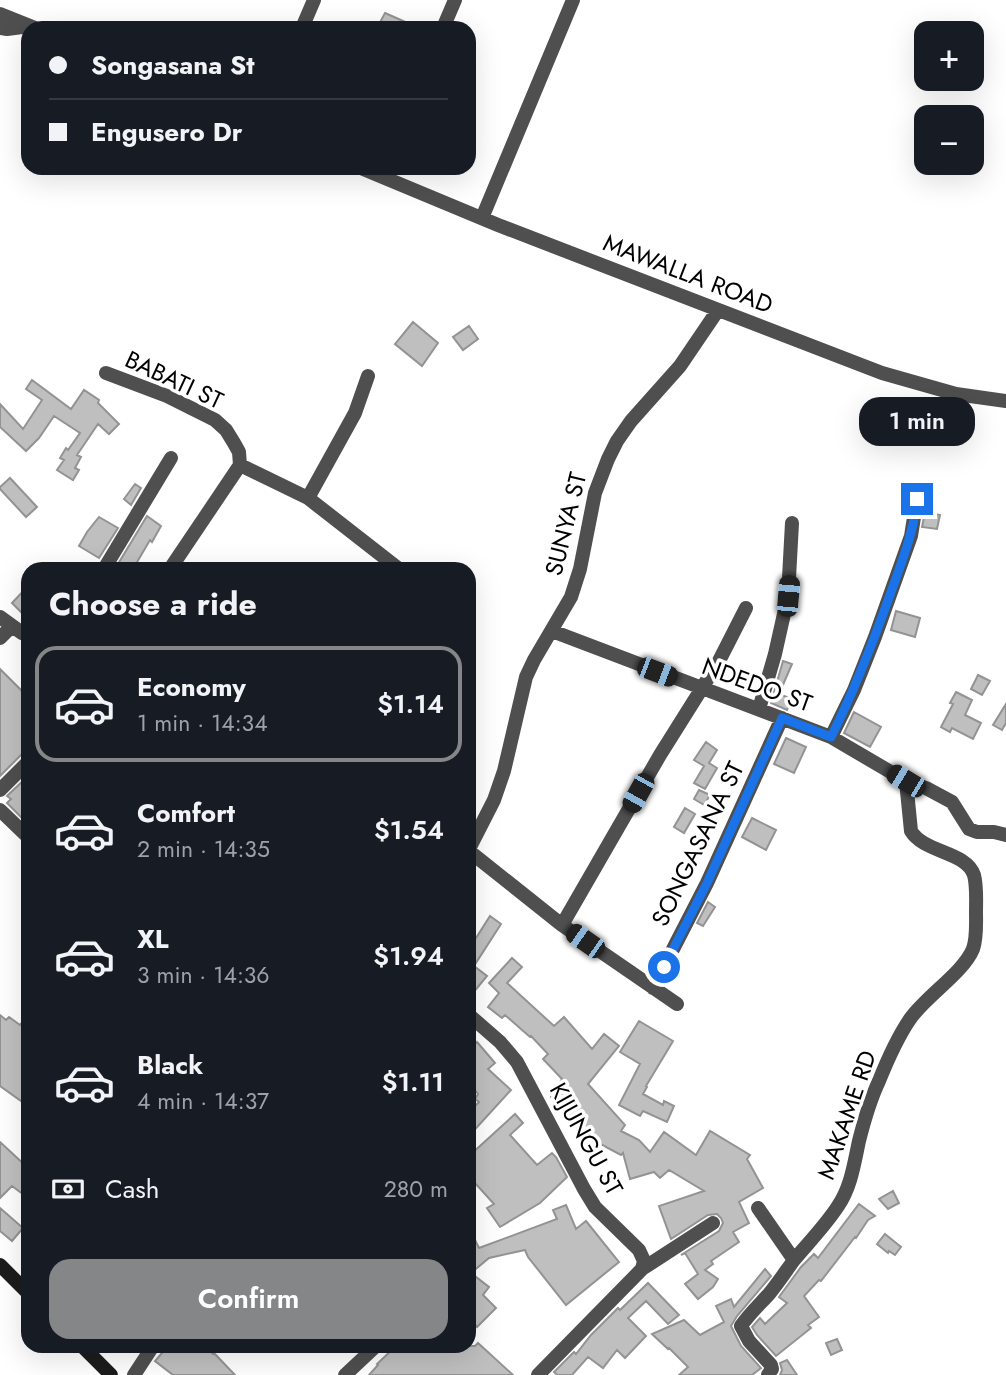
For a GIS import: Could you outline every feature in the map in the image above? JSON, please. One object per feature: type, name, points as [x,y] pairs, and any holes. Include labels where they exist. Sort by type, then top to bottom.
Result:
[{"type":"street","points":[[305,21],[314,0]]},
{"type":"street","points":[[446,21],[455,0]]},
{"type":"street","points":[[482,218],[573,0]]},
{"type":"street","points":[[0,14],[21,22]]},
{"type":"street","points":[[0,28],[21,28]]},
{"type":"street","name":"MAWALLA ROAD","points":[[386,175],[482,218],[881,373],[956,394],[1006,401]]},
{"type":"street","name":"SUNYA ST","points":[[476,836],[494,800],[504,771],[526,677],[571,597],[580,569],[595,493],[608,459],[631,421],[680,366],[718,310]]},
{"type":"street","name":"BABATI ST","points":[[106,373],[167,396],[215,420],[226,430],[239,452],[240,465]]},
{"type":"street","points":[[308,498],[355,413],[368,376]]},
{"type":"street","points":[[108,562],[171,458]]},
{"type":"street","points":[[175,562],[240,465],[308,498],[390,562]]},
{"type":"street","points":[[831,737],[854,690],[875,637],[911,536],[917,499]]},
{"type":"street","points":[[759,709],[788,596],[792,523]]},
{"type":"street","points":[[562,925],[676,728],[729,645],[746,608]]},
{"type":"street","points":[[0,617],[21,631]]},
{"type":"street","points":[[0,638],[12,626]]},
{"type":"street","name":"NDEDO ST","points":[[552,631],[831,737],[906,781],[952,802],[966,827],[973,831],[1006,835]]},
{"type":"street","name":"SONGASANA ST","points":[[653,988],[707,883],[782,718]]},
{"type":"street","points":[[0,790],[21,769]]},
{"type":"street","name":"MAKAME RD","points":[[794,1260],[825,1224],[845,1194],[878,1081],[909,1021],[924,1001],[958,970],[973,948],[976,915],[974,876],[964,861],[933,848],[914,836],[911,831],[906,781]]},
{"type":"street","points":[[0,810],[21,830]]},
{"type":"street","points":[[476,856],[562,925],[677,1004]]},
{"type":"street","name":"KIJUNGU ST","points":[[476,1021],[500,1042],[517,1062],[584,1189],[595,1207],[639,1250],[644,1261],[642,1269]]},
{"type":"street","points":[[758,1208],[794,1260],[741,1326],[755,1349],[771,1365],[772,1369],[768,1375]]},
{"type":"street","points":[[538,1375],[642,1269],[713,1223]]},
{"type":"street","points":[[0,1265],[21,1286]]},
{"type":"street","points":[[89,1353],[111,1375]]},
{"type":"street","points":[[134,1375],[148,1353]]},
{"type":"street","points":[[345,1375],[369,1353]]},
{"type":"building","points":[[385,13],[403,21],[381,21]]},
{"type":"building","points":[[413,322],[438,343],[422,366],[395,344]]},
{"type":"building","points":[[469,326],[478,339],[463,350],[453,337]]},
{"type":"building","points":[[32,380],[71,409],[84,390],[99,400],[98,403],[119,424],[109,434],[98,424],[77,455],[81,457],[75,468],[79,470],[73,480],[57,470],[64,460],[60,458],[66,448],[68,450],[80,433],[54,416],[26,451],[0,427],[0,404],[23,429],[42,400],[26,389]]},
{"type":"building","points":[[10,478],[37,507],[26,517],[0,489]]},
{"type":"building","points":[[135,484],[141,488],[131,505],[124,499]]},
{"type":"building","points":[[925,512],[940,515],[937,529],[922,527]]},
{"type":"building","points":[[147,516],[161,526],[137,562],[119,562]]},
{"type":"building","points":[[99,517],[118,528],[99,558],[79,546]]},
{"type":"building","points":[[21,593],[21,612],[12,603]]},
{"type":"building","points":[[896,611],[920,618],[915,637],[891,630]]},
{"type":"building","points":[[783,661],[792,664],[779,694],[792,699],[787,710],[771,703]]},
{"type":"building","points":[[0,669],[21,690],[21,755],[0,776]]},
{"type":"building","points":[[978,675],[990,681],[982,695],[971,689]]},
{"type":"building","points":[[956,692],[972,700],[965,715],[981,723],[973,739],[952,728],[950,732],[941,727]]},
{"type":"building","points":[[1006,704],[1006,723],[1002,730],[993,725]]},
{"type":"building","points":[[854,712],[881,727],[870,747],[844,733]]},
{"type":"building","points":[[786,738],[806,747],[794,773],[774,764]]},
{"type":"building","points":[[706,742],[717,750],[709,763],[717,768],[705,789],[694,783],[704,766],[694,760]]},
{"type":"building","points":[[21,783],[21,817],[7,803],[11,799],[7,796]]},
{"type":"building","points":[[699,790],[710,795],[704,805],[694,799]]},
{"type":"building","points":[[685,808],[695,814],[684,833],[674,827]]},
{"type":"building","points":[[752,818],[776,830],[766,850],[742,837]]},
{"type":"building","points":[[708,902],[715,907],[703,926],[697,923]]},
{"type":"building","points":[[490,916],[501,924],[476,963],[476,938]]},
{"type":"building","points":[[512,958],[522,967],[507,983],[554,1026],[564,1017],[592,1049],[604,1034],[619,1046],[588,1084],[625,1125],[621,1131],[639,1140],[650,1152],[664,1132],[696,1155],[710,1131],[750,1155],[747,1159],[763,1188],[739,1202],[749,1223],[733,1232],[739,1242],[711,1261],[713,1264],[705,1270],[718,1279],[713,1287],[698,1299],[685,1284],[698,1274],[685,1253],[681,1255],[719,1231],[723,1223],[721,1218],[717,1214],[708,1215],[671,1239],[659,1206],[704,1191],[669,1170],[660,1178],[654,1172],[630,1179],[623,1153],[621,1155],[576,1131],[581,1123],[558,1108],[561,1104],[551,1097],[562,1079],[543,1059],[548,1054],[505,1015],[502,1018],[488,1007],[499,993],[489,983]]},
{"type":"building","points":[[476,968],[487,976],[476,989]]},
{"type":"building","points":[[0,1015],[6,1020],[9,1017],[21,1024],[21,1101],[0,1086]]},
{"type":"building","points":[[639,1021],[673,1041],[643,1094],[663,1105],[664,1101],[674,1106],[667,1122],[643,1111],[640,1116],[619,1105],[640,1064],[620,1052]]},
{"type":"building","points":[[476,1043],[495,1063],[488,1069],[511,1090],[476,1128],[476,1105],[479,1102],[476,1100]]},
{"type":"building","points":[[515,1114],[523,1123],[510,1135],[537,1165],[552,1153],[567,1177],[540,1203],[500,1227],[487,1208],[494,1204],[476,1184],[476,1150]]},
{"type":"building","points":[[0,1142],[21,1162],[21,1193],[12,1186],[0,1198]]},
{"type":"building","points":[[893,1191],[899,1203],[888,1209],[879,1199]]},
{"type":"building","points":[[859,1204],[875,1216],[868,1220],[821,1281],[804,1296],[819,1317],[808,1325],[811,1328],[776,1356],[752,1327],[760,1318],[765,1324],[787,1303],[779,1297],[814,1254],[818,1258]]},
{"type":"building","points":[[566,1205],[576,1229],[586,1221],[619,1262],[566,1305],[525,1250],[489,1258],[476,1269],[476,1242],[479,1248],[557,1219],[553,1210]]},
{"type":"building","points":[[0,1208],[21,1226],[21,1230],[12,1241],[0,1231]]},
{"type":"building","points":[[885,1234],[901,1247],[895,1255],[877,1244]]},
{"type":"building","points":[[765,1269],[771,1276],[731,1326],[741,1346],[761,1368],[752,1375],[679,1375],[688,1367],[652,1334],[684,1320],[700,1335],[724,1322],[716,1306],[731,1299],[734,1307]]},
{"type":"building","points":[[476,1277],[489,1287],[483,1295],[496,1308],[477,1327]]},
{"type":"building","points":[[648,1283],[679,1315],[668,1324],[646,1301],[628,1318],[646,1336],[625,1358],[617,1350],[603,1368],[588,1357],[572,1375],[557,1375],[554,1372],[574,1352],[576,1354],[618,1308],[620,1310]]},
{"type":"building","points":[[837,1339],[842,1350],[831,1355],[826,1343]]},
{"type":"building","points":[[478,1343],[513,1375],[369,1375],[389,1353],[476,1353]]},
{"type":"building","points":[[162,1353],[214,1353],[235,1375],[173,1375],[155,1361]]},
{"type":"building","points":[[787,1360],[797,1375],[780,1375],[780,1363]]},
{"type":"route","points":[[664,967],[731,833],[782,718],[831,737],[854,690],[875,637],[911,536],[917,499]]}]
